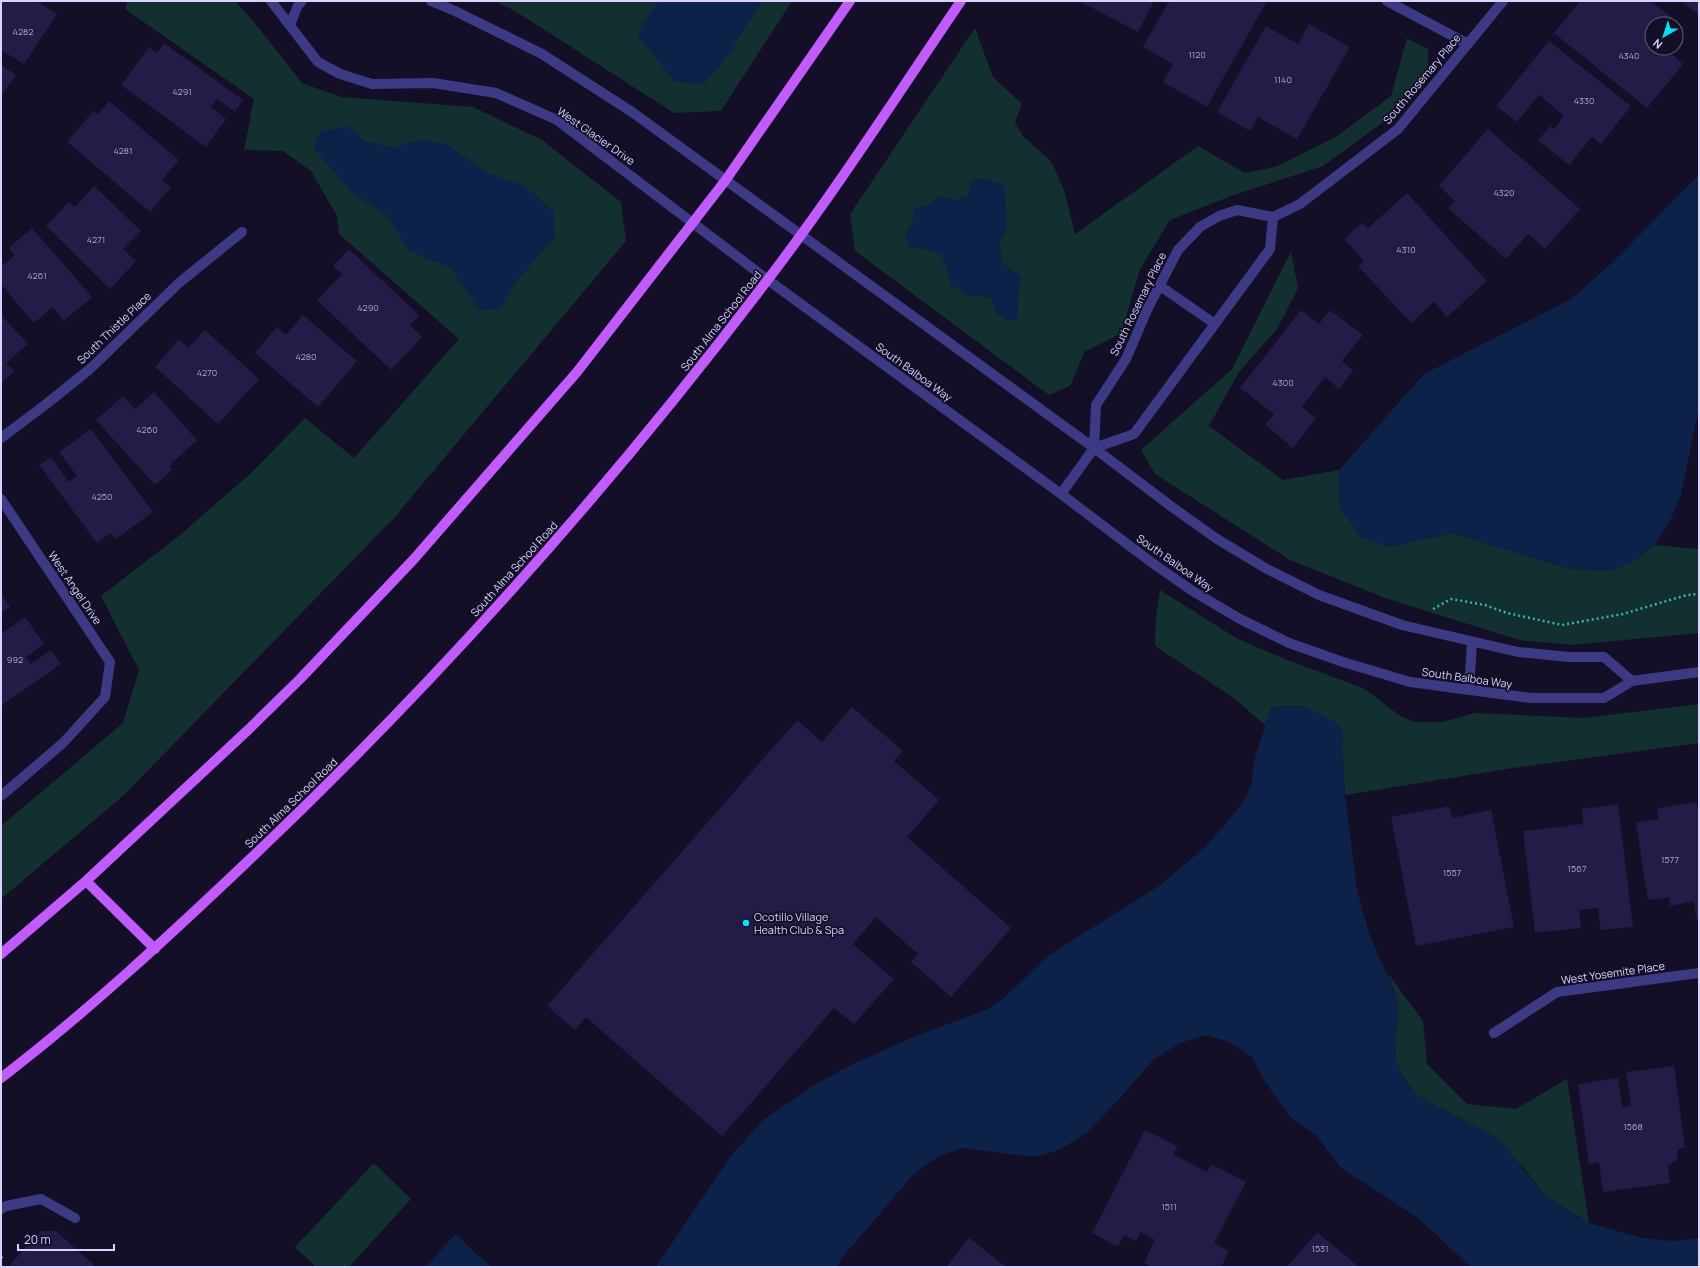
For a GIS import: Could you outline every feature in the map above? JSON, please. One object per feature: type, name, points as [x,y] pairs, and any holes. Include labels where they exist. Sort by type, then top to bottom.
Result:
[{"type":"main road","points":[[1,954],[86,881],[185,790],[295,684],[414,559],[577,372],[725,181],[850,1]]},
{"type":"main road","name":"South Alma School Road","points":[[1,1078],[155,949],[336,777],[390,722],[510,593],[595,497],[648,433],[768,280],[961,1]]},
{"type":"main road","points":[[86,881],[155,949]]},
{"type":"street","name":"West Glacier Drive","points":[[271,1],[318,62],[340,74],[372,84],[433,83],[496,93],[557,120],[768,280]]},
{"type":"street","points":[[290,25],[298,5],[302,1]]},
{"type":"street","points":[[431,1],[456,11],[542,54],[632,112],[1198,525],[1267,569],[1319,595],[1402,625],[1472,643],[1518,652],[1569,657],[1604,657],[1632,681]]},
{"type":"street","points":[[1387,1],[1468,44]]},
{"type":"street","name":"South Rosemary Place","points":[[1094,448],[1096,404],[1126,359],[1178,250],[1200,227],[1219,216],[1237,210],[1273,217],[1300,204],[1398,129],[1503,1]]},
{"type":"street","points":[[1061,494],[1094,448],[1134,434],[1270,249],[1273,217]]},
{"type":"street","name":"South Thistle Place","points":[[1,438],[90,369],[180,282],[242,232]]},
{"type":"street","name":"South Balboa Way","points":[[768,280],[1191,590],[1240,619],[1289,643],[1343,662],[1410,682],[1531,698],[1604,698],[1632,681],[1699,672]]},
{"type":"street","points":[[1160,286],[1215,324]]},
{"type":"street","name":"West Angel Drive","points":[[1,499],[110,662],[105,696],[63,744],[1,796]]},
{"type":"street","points":[[1469,690],[1472,643]]},
{"type":"street","name":"West Yosemite Place","points":[[1494,1033],[1557,992],[1699,972]]},
{"type":"street","points":[[1,1209],[6,1206],[41,1199],[75,1218]]},
{"type":"path","points":[[1402,625],[1451,599],[1485,605],[1507,613],[1562,625],[1623,614],[1687,595],[1699,594]]},
{"type":"green space","points":[[127,1],[235,1],[258,27],[302,83],[341,97],[473,107],[542,140],[621,202],[626,241],[394,518],[124,795],[1,899],[1,826],[123,723],[139,670],[101,596],[180,535],[250,474],[305,418],[354,458],[459,339],[339,234],[337,216],[311,171],[283,151],[244,150],[254,99],[125,9]]},
{"type":"green space","points":[[495,1],[792,1],[721,111],[674,113],[515,11]]},
{"type":"green space","points":[[975,28],[993,77],[1022,104],[1015,122],[1023,136],[1051,161],[1064,190],[1075,234],[1198,146],[1245,173],[1275,167],[1337,136],[1391,96],[1407,38],[1428,49],[1428,74],[1393,115],[1323,166],[1231,196],[1170,220],[1140,269],[1121,334],[1085,351],[1070,386],[1049,395],[855,251],[850,214]]},
{"type":"green space","points":[[1291,251],[1298,288],[1277,329],[1239,372],[1209,426],[1283,480],[1339,470],[1340,508],[1388,547],[1452,533],[1571,569],[1614,570],[1634,561],[1654,545],[1699,549],[1699,633],[1572,645],[1519,640],[1388,599],[1290,560],[1155,474],[1141,450],[1232,369]]},
{"type":"green space","points":[[1160,590],[1238,639],[1285,659],[1365,689],[1400,716],[1415,722],[1443,722],[1475,713],[1584,718],[1699,704],[1699,743],[1513,768],[1345,795],[1342,748],[1343,732],[1305,706],[1271,707],[1265,725],[1234,698],[1155,646],[1156,617]]},
{"type":"green space","points":[[1387,972],[1423,1021],[1427,1064],[1467,1104],[1516,1109],[1567,1079],[1589,1223],[1545,1196],[1523,1167],[1462,1119],[1428,1102],[1415,1093],[1402,1075],[1396,1061],[1395,1039],[1399,1017],[1397,998]]},
{"type":"green space","points":[[374,1163],[411,1199],[349,1267],[316,1267],[295,1247]]},
{"type":"water","points":[[658,1],[762,1],[727,57],[704,84],[675,82],[637,34]]},
{"type":"water","points":[[347,126],[364,141],[393,148],[420,139],[446,144],[487,173],[525,186],[554,212],[555,237],[515,283],[501,308],[480,311],[451,268],[409,251],[387,215],[355,195],[314,149],[320,132]]},
{"type":"water","points":[[1699,175],[1699,407],[1681,495],[1670,521],[1654,545],[1634,561],[1615,570],[1571,569],[1452,533],[1388,547],[1361,537],[1340,508],[1339,470],[1424,374],[1571,299],[1612,263]]},
{"type":"water","points":[[985,178],[1005,186],[1007,228],[1000,240],[1002,263],[1020,276],[1017,320],[1009,321],[996,313],[991,298],[966,295],[951,285],[947,269],[941,255],[925,249],[911,247],[905,235],[912,224],[914,208],[927,205],[941,196],[957,200],[968,195],[970,181]]},
{"type":"water","points":[[1305,706],[1336,722],[1343,732],[1342,748],[1345,795],[1357,890],[1370,936],[1397,998],[1399,1017],[1395,1039],[1396,1061],[1402,1075],[1415,1093],[1428,1102],[1498,1138],[1545,1196],[1589,1223],[1642,1238],[1674,1241],[1699,1238],[1699,1267],[1471,1267],[1417,1217],[1341,1168],[1316,1135],[1291,1118],[1263,1079],[1252,1057],[1229,1042],[1206,1035],[1180,1043],[1152,1061],[1087,1133],[1059,1150],[1034,1157],[960,1148],[936,1158],[913,1175],[842,1258],[837,1267],[656,1267],[730,1157],[762,1121],[812,1086],[853,1064],[918,1035],[986,1010],[1005,997],[1049,955],[1159,886],[1203,849],[1226,824],[1245,798],[1251,784],[1255,757],[1271,707]]},
{"type":"water","points":[[455,1234],[491,1267],[426,1267]]},
{"type":"building","points":[[1,1],[37,1],[57,14],[24,64],[1,50]]},
{"type":"building","points":[[1079,1],[1154,1],[1138,32]]},
{"type":"building","points":[[1169,1],[1267,1],[1207,107],[1163,82],[1173,64],[1143,47]]},
{"type":"building","points":[[1580,1],[1651,1],[1669,16],[1644,16],[1644,56],[1674,56],[1683,64],[1647,108],[1554,33]]},
{"type":"building","points":[[1682,1],[1699,1],[1699,15]]},
{"type":"building","points":[[1309,24],[1350,47],[1297,139],[1258,117],[1250,131],[1217,112],[1266,26],[1298,44]]},
{"type":"building","points":[[1549,41],[1631,106],[1601,144],[1592,137],[1569,165],[1538,140],[1550,126],[1554,129],[1564,116],[1539,95],[1517,122],[1496,106]]},
{"type":"building","points":[[164,43],[243,100],[235,112],[217,99],[211,107],[226,119],[206,147],[121,85],[149,47],[157,53]]},
{"type":"building","points":[[1,65],[16,75],[1,95]]},
{"type":"building","points":[[109,101],[179,160],[162,180],[171,187],[150,212],[67,142],[93,111],[98,114]]},
{"type":"building","points":[[1488,129],[1580,209],[1545,249],[1528,234],[1506,259],[1448,208],[1455,201],[1439,186]]},
{"type":"building","points":[[94,186],[141,231],[123,249],[136,261],[110,289],[46,226],[69,202],[75,207]]},
{"type":"building","points":[[1407,193],[1487,281],[1447,317],[1434,302],[1411,323],[1358,266],[1364,261],[1344,239],[1362,223],[1368,228]]},
{"type":"building","points":[[32,228],[92,297],[64,321],[53,307],[34,323],[1,284],[1,267],[15,255],[9,248]]},
{"type":"building","points":[[349,249],[419,315],[410,325],[422,337],[391,370],[317,300],[342,274],[333,266]]},
{"type":"building","points":[[1301,310],[1319,324],[1330,310],[1363,335],[1342,361],[1353,370],[1339,389],[1325,377],[1302,407],[1316,418],[1293,448],[1265,425],[1274,414],[1240,388]]},
{"type":"building","points":[[1,315],[28,344],[6,363],[14,371],[1,383]]},
{"type":"building","points":[[303,315],[357,361],[318,407],[255,353],[277,327],[286,335]]},
{"type":"building","points":[[205,330],[259,379],[218,424],[155,367],[179,339],[188,348]]},
{"type":"building","points":[[154,392],[197,440],[169,466],[172,470],[155,485],[96,420],[123,396],[135,409]]},
{"type":"building","points":[[91,429],[153,512],[116,539],[111,533],[97,543],[39,465],[51,457],[69,482],[77,476],[59,452]]},
{"type":"building","points":[[1,594],[10,607],[1,613]]},
{"type":"building","points":[[25,617],[44,644],[26,657],[31,664],[51,650],[61,664],[1,706],[1,634]]},
{"type":"building","name":"Ocotillo Village Health Club & Spa","points":[[852,707],[903,751],[894,761],[939,800],[907,837],[1011,928],[951,997],[911,962],[918,954],[876,917],[853,944],[894,979],[854,1024],[834,1008],[722,1136],[586,1017],[575,1030],[547,1006],[797,720],[822,742]]},
{"type":"building","points":[[1696,802],[1699,814],[1699,921],[1697,921],[1694,901],[1670,906],[1669,897],[1648,900],[1636,823],[1659,819],[1657,808]]},
{"type":"building","points":[[1618,804],[1633,927],[1601,930],[1598,908],[1579,910],[1581,928],[1535,933],[1523,831],[1583,824],[1582,809]]},
{"type":"building","points":[[1449,806],[1452,818],[1491,810],[1514,927],[1416,946],[1391,817]]},
{"type":"building","points":[[1674,1066],[1685,1147],[1677,1150],[1677,1160],[1668,1166],[1670,1183],[1603,1192],[1599,1162],[1589,1164],[1578,1084],[1618,1078],[1622,1107],[1631,1106],[1626,1072]]},
{"type":"building","points":[[1145,1130],[1177,1146],[1173,1154],[1207,1172],[1211,1164],[1246,1182],[1214,1243],[1229,1251],[1221,1267],[1152,1267],[1144,1263],[1155,1240],[1141,1232],[1136,1241],[1124,1235],[1118,1247],[1092,1233]]},
{"type":"building","points":[[41,1231],[56,1231],[94,1265],[93,1267],[8,1267]]},
{"type":"building","points":[[1317,1232],[1359,1267],[1287,1267]]},
{"type":"building","points":[[969,1238],[1006,1267],[946,1267]]},
{"type":"place","name":"Ocotillo Village Health Club & Spa","points":[[746,923]]}]
